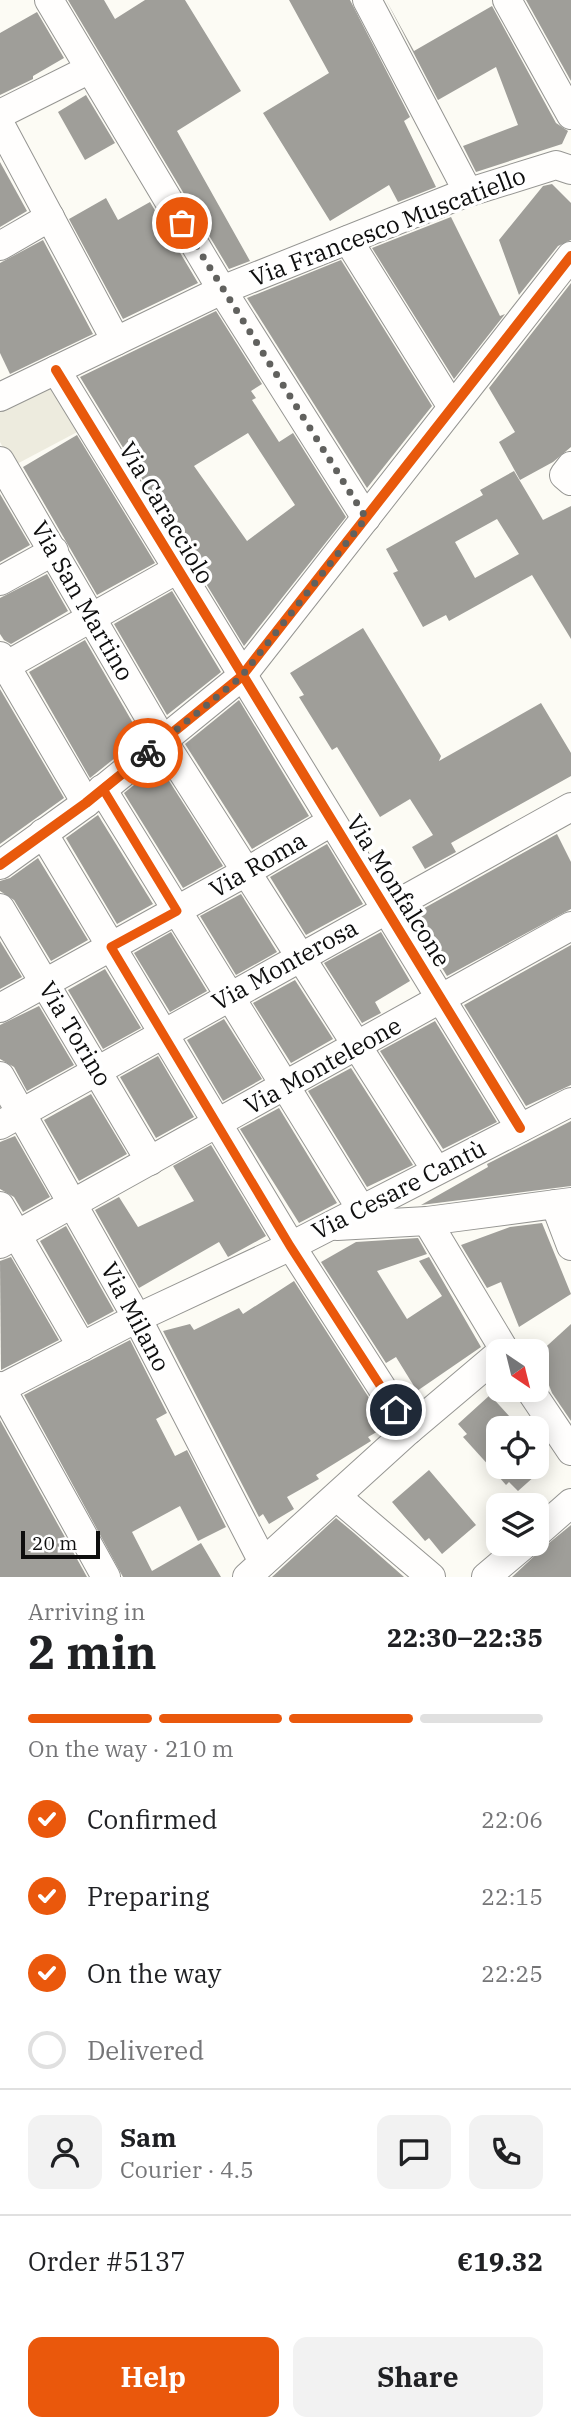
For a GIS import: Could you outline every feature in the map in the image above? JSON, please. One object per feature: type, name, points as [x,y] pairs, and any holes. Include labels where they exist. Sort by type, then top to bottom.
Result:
[{"type":"street","points":[[49,0],[222,290],[366,518]]},
{"type":"street","points":[[367,0],[468,192]]},
{"type":"street","points":[[507,0],[571,115]]},
{"type":"street","points":[[0,114],[90,69]]},
{"type":"street","points":[[0,124],[116,341]]},
{"type":"street","name":"Via Francesco Muscatiello","points":[[3,389],[56,370],[222,290],[468,192],[556,165],[571,170]]},
{"type":"street","points":[[0,246],[50,217]]},
{"type":"street","points":[[348,240],[452,407]]},
{"type":"street","points":[[0,865],[94,796],[241,677],[571,256]]},
{"type":"street","name":"Via Caracciolo","points":[[56,370],[241,677]]},
{"type":"street","name":"Via San Martino","points":[[0,460],[163,741],[436,1170]]},
{"type":"street","points":[[571,466],[564,475],[571,481]]},
{"type":"street","points":[[0,581],[54,551]]},
{"type":"street","points":[[176,570],[92,618],[2,664],[177,911],[361,1209]]},
{"type":"street","name":"Via Monfalcone","points":[[241,677],[520,1128]]},
{"type":"street","name":"Via Monterosa","points":[[10,1119],[384,909],[567,818]]},
{"type":"street","name":"Via Roma","points":[[0,1008],[177,911],[331,822]]},
{"type":"street","points":[[43,834],[290,1246],[409,1430]]},
{"type":"street","name":"Via Torino","points":[[0,908],[150,1161]]},
{"type":"street","name":"Via Monteleone","points":[[8,1239],[358,1047],[571,926]]},
{"type":"street","name":"Via Milano","points":[[0,1076],[10,1119],[73,1204],[137,1318],[255,1569]]},
{"type":"street","name":"Via Cesare Cantù","points":[[1,1388],[137,1318],[290,1246],[571,1102]]},
{"type":"street","points":[[328,1226],[427,1221],[563,1203],[571,1246]]},
{"type":"street","points":[[0,1206],[8,1239],[82,1348]]},
{"type":"street","points":[[427,1221],[495,1339]]},
{"type":"street","points":[[255,1569],[486,1365]]},
{"type":"street","points":[[1,1388],[106,1577]]},
{"type":"street","points":[[538,1402],[571,1451]]},
{"type":"street","points":[[337,1497],[431,1577]]},
{"type":"street","points":[[549,1522],[571,1503]]},
{"type":"street","points":[[486,1577],[511,1556]]},
{"type":"shaded area","points":[[55,382],[81,430],[13,466],[0,442],[0,411]]},
{"type":"building","points":[[68,0],[104,0],[115,19],[145,0],[185,0],[241,91],[177,131],[250,261],[229,269]]},
{"type":"building","points":[[289,0],[350,0],[410,117],[404,121],[436,187],[398,202],[389,185],[330,221],[263,113],[329,73]]},
{"type":"building","points":[[386,0],[414,51],[492,6],[556,123],[568,131],[562,144],[476,172],[463,146],[518,125],[496,67],[438,100]]},
{"type":"building","points":[[526,0],[571,0],[571,81]]},
{"type":"building","points":[[37,12],[64,58],[33,76],[33,79],[0,95],[0,33]]},
{"type":"building","points":[[86,95],[115,143],[85,160],[58,112]]},
{"type":"building","points":[[0,162],[27,211],[0,227]]},
{"type":"building","points":[[552,184],[571,203],[571,240],[558,246],[519,295],[499,240],[543,186]]},
{"type":"building","points":[[106,198],[118,220],[150,202],[198,283],[123,319],[69,219]]},
{"type":"building","points":[[451,217],[500,316],[505,314],[454,379],[372,248]]},
{"type":"building","points":[[43,240],[93,334],[10,374],[0,353],[0,263]]},
{"type":"building","points":[[341,260],[432,406],[367,488],[247,298]]},
{"type":"building","points":[[571,283],[571,447],[553,462],[520,480],[499,442],[515,432],[489,388]]},
{"type":"building","points":[[216,311],[262,384],[251,391],[256,398],[252,400],[279,442],[293,433],[346,517],[244,646],[80,377]],"holes":[[[248,433],[295,505],[247,541],[194,466]]]},
{"type":"building","points":[[77,435],[155,563],[97,595],[23,467]]},
{"type":"building","points":[[514,471],[543,520],[571,506],[571,639],[532,575],[449,621],[446,615],[423,627],[393,573],[398,571],[386,549],[483,495],[480,490]],"holes":[[[497,519],[519,554],[475,578],[455,542]]]},
{"type":"building","points":[[0,494],[30,545],[0,562]]},
{"type":"building","points":[[47,574],[68,611],[11,644],[4,640],[0,634],[0,598]]},
{"type":"building","points":[[172,591],[221,672],[167,715],[114,624]]},
{"type":"building","points":[[363,628],[441,756],[439,761],[541,703],[571,753],[571,776],[451,843],[456,852],[425,869],[412,847],[433,835],[410,799],[380,817],[337,747],[332,750],[299,697],[304,695],[290,673]]},
{"type":"building","points":[[85,640],[141,737],[90,778],[29,672]]},
{"type":"building","points":[[0,689],[64,798],[0,844]]},
{"type":"building","points":[[239,700],[309,816],[252,849],[185,744]]},
{"type":"building","points":[[159,765],[223,866],[183,888],[124,793]]},
{"type":"building","points":[[98,815],[153,904],[117,924],[66,838]]},
{"type":"building","points":[[557,834],[571,862],[571,909],[447,976],[410,916]]},
{"type":"building","points":[[327,844],[363,904],[306,935],[270,877]]},
{"type":"building","points":[[38,858],[88,940],[51,961],[14,900],[0,891],[0,881],[10,878]]},
{"type":"building","points":[[241,894],[277,952],[236,975],[200,916]]},
{"type":"building","points":[[171,932],[207,991],[170,1012],[134,953]]},
{"type":"building","points":[[381,932],[410,981],[375,1002],[381,1013],[362,1023],[324,963]]},
{"type":"building","points":[[0,941],[22,977],[0,989]]},
{"type":"building","points":[[571,945],[571,1085],[526,1106],[464,1005]]},
{"type":"building","points":[[105,969],[141,1028],[103,1049],[68,990]]},
{"type":"building","points":[[295,980],[333,1039],[291,1063],[253,1003]]},
{"type":"building","points":[[39,1006],[74,1065],[27,1091],[14,1067],[0,1059],[0,1025]]},
{"type":"building","points":[[224,1019],[262,1079],[223,1101],[187,1040]]},
{"type":"building","points":[[435,1021],[497,1122],[443,1149],[380,1051]]},
{"type":"building","points":[[158,1056],[194,1117],[156,1138],[120,1077]]},
{"type":"building","points":[[351,1068],[413,1165],[367,1187],[308,1091]]},
{"type":"building","points":[[91,1094],[127,1154],[79,1181],[44,1120]]},
{"type":"building","points":[[279,1108],[337,1203],[299,1223],[240,1129]]},
{"type":"building","points":[[571,1121],[571,1186],[421,1205],[488,1167],[487,1164]]},
{"type":"building","points":[[15,1136],[50,1197],[23,1212],[14,1197],[0,1189],[0,1142]]},
{"type":"building","points":[[211,1145],[266,1236],[228,1257],[219,1242],[139,1288],[95,1210],[119,1197],[138,1227],[194,1201],[173,1166]]},
{"type":"building","points":[[542,1223],[571,1294],[519,1327],[501,1282],[487,1288],[461,1245],[510,1227]]},
{"type":"building","points":[[66,1226],[114,1311],[88,1325],[40,1241]]},
{"type":"building","points":[[418,1238],[427,1254],[377,1271],[407,1319],[442,1296],[419,1261],[429,1257],[481,1347],[417,1391],[396,1357],[386,1363],[321,1262],[356,1242]]},
{"type":"building","points":[[11,1257],[59,1340],[1,1370],[0,1261]]},
{"type":"building","points":[[294,1281],[387,1426],[368,1437],[371,1441],[316,1475],[319,1479],[287,1497],[294,1509],[269,1524],[263,1514],[259,1517],[163,1331],[190,1324],[194,1330],[239,1308],[243,1314]]},
{"type":"building","points":[[571,1324],[571,1421],[550,1388],[550,1343]]},
{"type":"building","points":[[130,1340],[167,1413],[156,1419],[175,1456],[187,1450],[226,1527],[198,1541],[180,1506],[132,1532],[152,1571],[201,1543],[221,1577],[123,1577],[24,1395]]},
{"type":"building","points":[[486,1399],[486,1402],[496,1402],[509,1416],[486,1416],[486,1463],[463,1437],[467,1434],[458,1424]]},
{"type":"building","points":[[0,1420],[87,1577],[0,1577]]},
{"type":"building","points":[[429,1470],[476,1525],[442,1554],[429,1538],[425,1541],[392,1502]]},
{"type":"building","points":[[501,1479],[532,1479],[518,1491],[509,1482],[506,1485]]},
{"type":"building","points":[[336,1518],[354,1533],[404,1577],[272,1577]]},
{"type":"building","points":[[571,1525],[571,1577],[512,1577],[534,1556],[549,1556],[549,1543]]},
{"type":"cycle path","points":[[0,865],[86,803],[241,677],[571,256]]},
{"type":"cycle path","points":[[56,370],[520,1128]]},
{"type":"way so far","points":[[148,753],[241,677],[366,518],[182,223]]},
{"type":"route","points":[[148,753],[103,789],[177,911],[111,947],[290,1246],[396,1410]]}]
